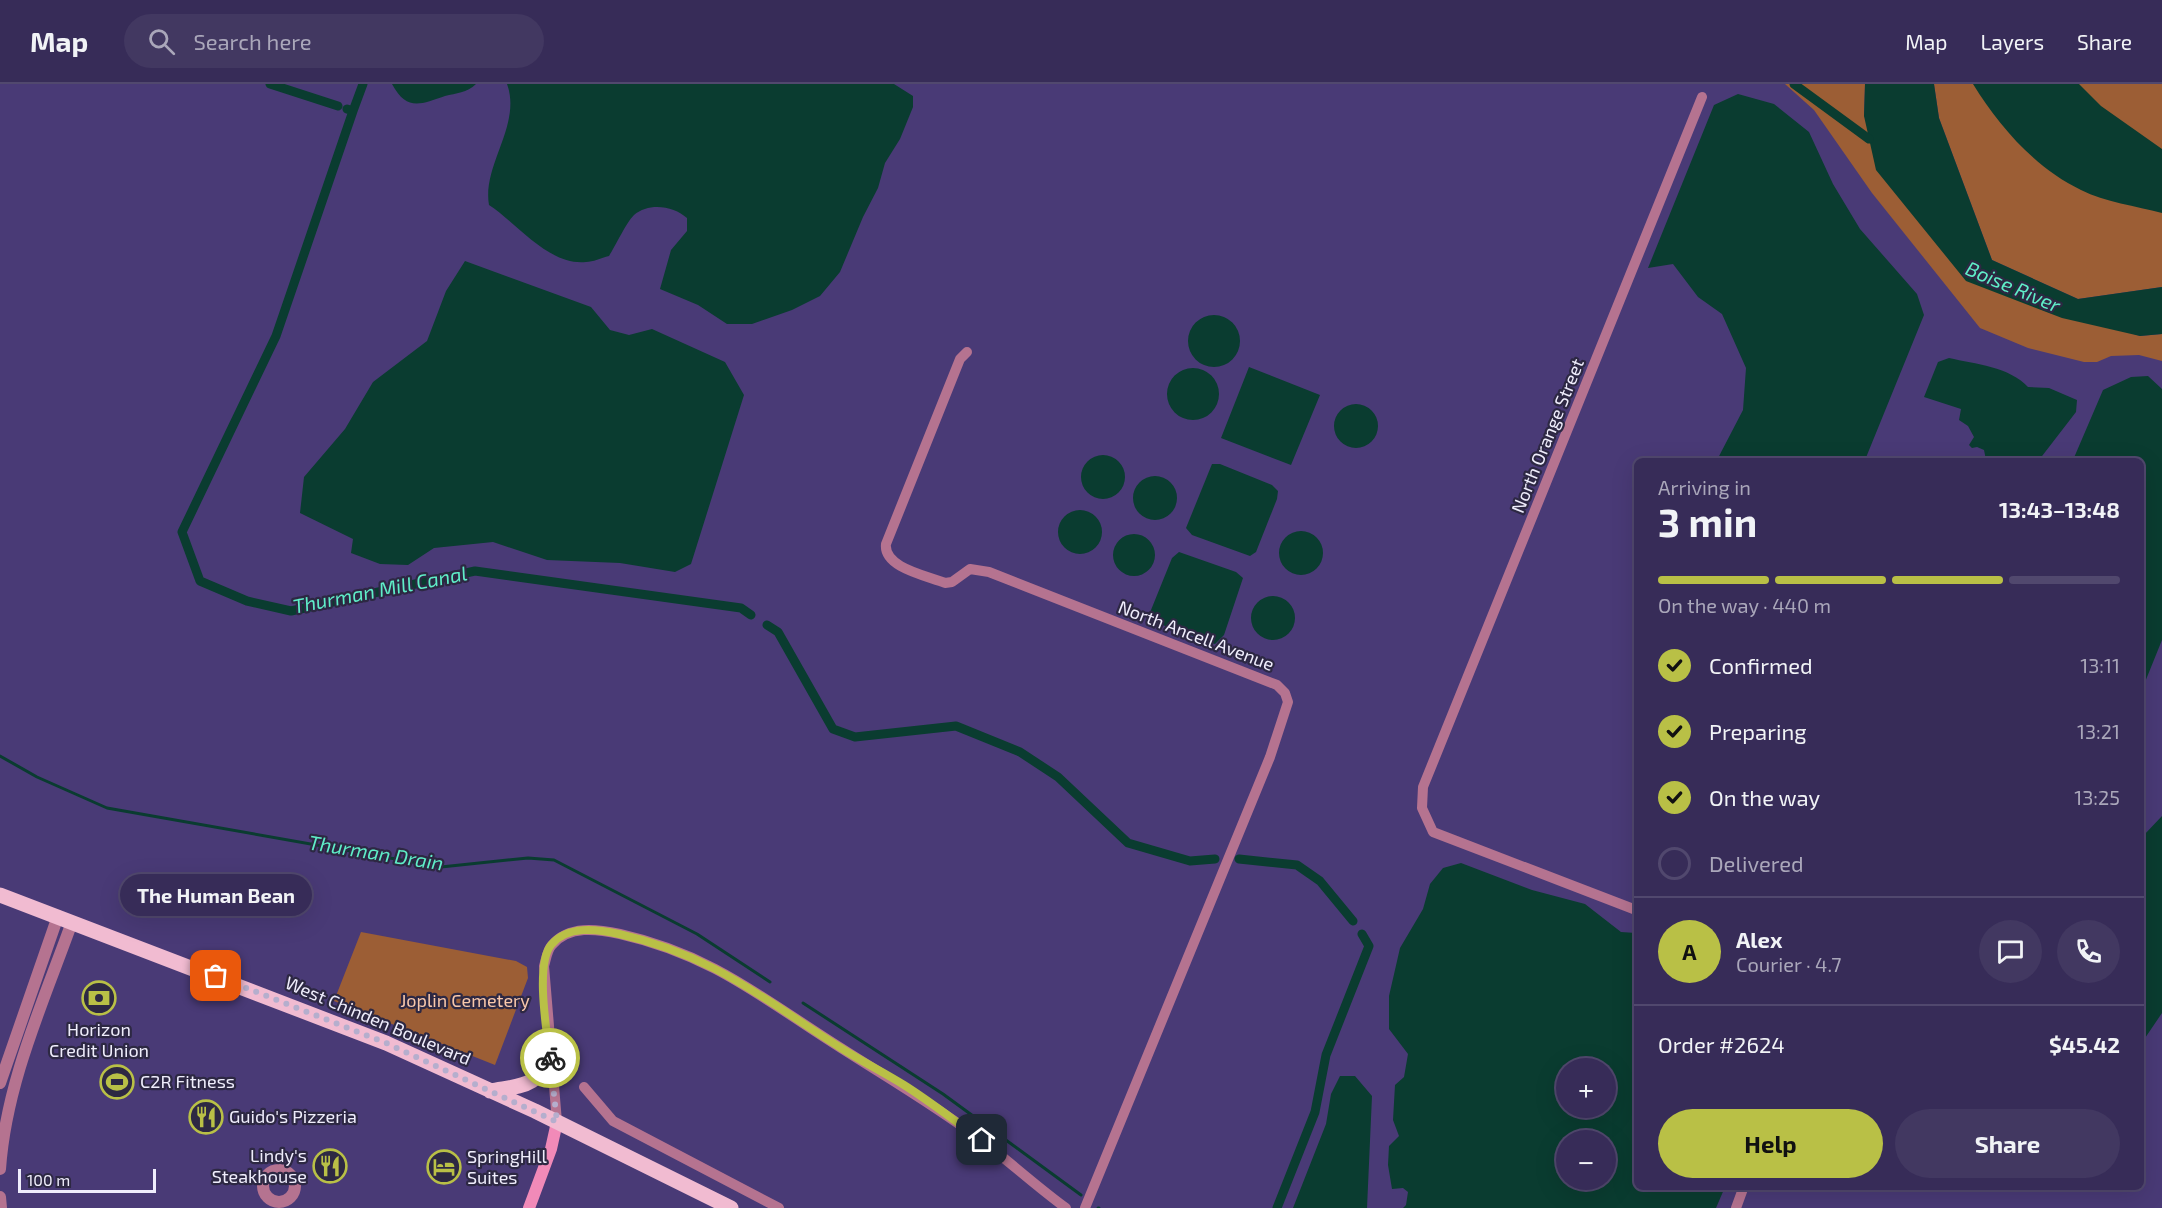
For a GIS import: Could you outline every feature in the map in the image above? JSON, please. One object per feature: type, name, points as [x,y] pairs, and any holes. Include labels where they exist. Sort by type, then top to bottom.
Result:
[{"type":"main road","name":"West Chinden Boulevard","points":[[0,895],[356,1031],[490,1090],[731,1208]]},
{"type":"main road","points":[[490,1090],[528,1084],[538,1078],[550,1053]]},
{"type":"main road","points":[[529,1208],[551,1149],[557,1122]]},
{"type":"street","name":"North Orange Street","points":[[1634,909],[1433,831],[1422,808],[1423,787],[1702,97]]},
{"type":"street","name":"North Ancell Avenue","points":[[967,352],[960,359],[886,544],[885,551],[890,560],[945,583],[952,582],[970,569],[988,572],[1277,685],[1286,693],[1288,702],[1270,757],[1085,1208]]},
{"type":"street","points":[[0,1083],[2,1067],[65,919]]},
{"type":"street","points":[[0,1169],[3,1131],[17,1073],[65,919]]},
{"type":"street","points":[[557,1122],[544,976],[550,946],[564,935],[578,931],[604,932],[652,942],[711,965],[737,979],[840,1047],[906,1086],[982,1140],[1066,1208]]},
{"type":"street","points":[[2,1067],[17,1073]]},
{"type":"street","points":[[584,1087],[614,1121],[779,1208]]},
{"type":"street","points":[[1736,1208],[1743,1190]]},
{"type":"street","points":[[0,1197],[1,1208]]},
{"type":"green space","points":[[1785,84],[1865,84],[1864,116],[1966,280],[2140,336],[2162,334],[2162,361],[2139,355],[2111,356],[2097,362],[2084,362],[2028,348],[1980,328],[1872,193],[1814,110]]},
{"type":"green space","points":[[1934,84],[2162,84],[2162,287],[2078,299],[1992,260],[1939,118]]},
{"type":"green space","name":"Joplin Cemetery","points":[[361,932],[516,961],[527,967],[528,978],[495,1065],[334,1001]]},
{"type":"water","points":[[392,84],[476,84],[461,92],[415,104],[403,99]]},
{"type":"water","points":[[507,84],[894,84],[913,96],[913,107],[900,139],[885,163],[878,188],[840,272],[820,296],[792,310],[752,324],[727,324],[698,305],[660,289],[671,250],[687,231],[687,218],[682,214],[661,207],[640,211],[628,223],[609,256],[586,262],[572,261],[547,251],[489,205],[488,190],[491,175],[510,115]]},
{"type":"water","name":"Boise River","points":[[1865,84],[1934,84],[1939,118],[1992,260],[2078,299],[2162,287],[2162,334],[2140,336],[2062,318],[1966,281],[1876,170],[1864,116]]},
{"type":"water","points":[[1973,84],[2079,84],[2101,106],[2162,149],[2162,213],[2110,201],[2064,181],[2033,158],[2006,130]]},
{"type":"water","points":[[1738,94],[1774,104],[1809,132],[1833,184],[1860,229],[1917,294],[1924,315],[1866,458],[1718,458],[1743,410],[1746,368],[1722,314],[1698,297],[1673,264],[1648,268],[1714,105]]},
{"type":"water","points":[[465,261],[591,307],[610,330],[629,335],[652,329],[725,362],[744,395],[691,564],[675,572],[620,563],[547,560],[493,542],[434,548],[408,565],[380,564],[351,553],[353,539],[300,513],[304,477],[345,429],[373,382],[427,341],[446,291]]},
{"type":"water","points":[[1209,315],[1219,315],[1233,322],[1240,341],[1233,360],[1219,367],[1209,367],[1199,363],[1192,356],[1188,346],[1188,336],[1192,326],[1199,319]]},
{"type":"water","points":[[1949,358],[1981,365],[2012,375],[2028,387],[2049,388],[2077,400],[2076,412],[2041,458],[1986,458],[1984,450],[1977,447],[1972,448],[1969,445],[1974,437],[1968,426],[1959,420],[1961,409],[1924,397],[1938,362]]},
{"type":"water","points":[[1249,367],[1320,395],[1291,465],[1221,438]]},
{"type":"water","points":[[1188,368],[1198,368],[1207,372],[1215,380],[1219,394],[1215,408],[1207,416],[1198,420],[1188,420],[1179,416],[1171,408],[1167,399],[1167,389],[1171,380],[1179,372]]},
{"type":"water","points":[[2148,376],[2162,389],[2162,640],[2144,685],[2144,458],[2074,458],[2103,390],[2131,377]]},
{"type":"water","points":[[1356,404],[1371,411],[1378,426],[1371,441],[1356,448],[1341,441],[1334,426],[1341,411]]},
{"type":"water","points":[[1103,455],[1118,462],[1125,477],[1118,492],[1103,499],[1088,492],[1081,477],[1088,462]]},
{"type":"water","points":[[1212,464],[1220,464],[1272,485],[1278,491],[1256,552],[1250,556],[1192,535],[1186,528]]},
{"type":"water","points":[[1155,476],[1170,483],[1177,498],[1170,513],[1155,520],[1140,513],[1133,498],[1140,483]]},
{"type":"water","points":[[1080,510],[1095,517],[1102,532],[1095,547],[1080,554],[1065,547],[1058,532],[1065,517]]},
{"type":"water","points":[[1301,531],[1316,538],[1323,553],[1316,568],[1301,575],[1286,568],[1279,553],[1286,538]]},
{"type":"water","points":[[1134,534],[1142,535],[1149,540],[1154,547],[1154,563],[1149,570],[1142,575],[1134,576],[1126,575],[1119,570],[1114,563],[1113,555],[1114,547],[1119,540],[1126,535]]},
{"type":"water","points":[[1179,552],[1236,572],[1243,578],[1224,635],[1215,644],[1157,623],[1152,618],[1151,610],[1172,558]]},
{"type":"water","points":[[1273,596],[1288,603],[1295,618],[1288,633],[1273,640],[1258,633],[1251,618],[1258,603]]},
{"type":"water","points":[[2162,816],[2162,1013],[2144,1040],[2144,835]]},
{"type":"water","points":[[1461,863],[1532,890],[1585,904],[1621,932],[1634,933],[1634,1190],[1724,1190],[1716,1208],[1403,1208],[1406,1205],[1408,1192],[1403,1188],[1392,1189],[1388,1165],[1389,1146],[1399,1136],[1393,1120],[1395,1085],[1404,1077],[1408,1054],[1389,1029],[1389,996],[1400,948],[1423,909],[1430,884],[1443,868]]},
{"type":"water","points":[[1340,1076],[1355,1076],[1372,1096],[1367,1208],[1293,1208],[1326,1124],[1331,1094]]},
{"type":"waterway","name":"Thurman Mill Canal","points":[[270,84],[338,106]]},
{"type":"waterway","points":[[353,111],[363,84]]},
{"type":"waterway","points":[[1794,84],[1869,139]]},
{"type":"waterway","name":"Thurman Mill Canal","points":[[347,109],[353,111],[276,336],[182,532],[200,581],[247,601],[291,611],[475,571],[741,608],[751,615]]},
{"type":"waterway","name":"Thurman Mill Canal","points":[[767,625],[778,632],[833,729],[855,737],[956,726],[1020,752],[1058,777],[1128,843],[1190,861],[1215,859]]},
{"type":"waterway","name":"Thurman Drain","points":[[0,756],[37,777],[107,808],[441,867],[528,858],[554,860],[697,934],[770,982]]},
{"type":"waterway","name":"Thurman Mill Canal","points":[[1239,859],[1297,865],[1320,881],[1353,921]]},
{"type":"waterway","name":"Thurman Mill Canal","points":[[1277,1208],[1315,1112],[1326,1055],[1369,946],[1362,934]]},
{"type":"waterway","name":"Thurman Drain","points":[[803,1003],[943,1094],[1081,1195]]},
{"type":"way so far","points":[[216,976],[386,1043],[557,1122],[550,1058]]},
{"type":"place","name":"The Human Bean","points":[[216,976]]},
{"type":"place","name":"Horizon Credit Union","points":[[99,998]]},
{"type":"place","name":"C2R Fitness","points":[[117,1082]]},
{"type":"place","name":"Guido's Pizzeria","points":[[206,1117]]},
{"type":"place","name":"Lindy's Steakhouse","points":[[330,1166]]},
{"type":"place","name":"SpringHill Suites","points":[[444,1167]]},
{"type":"route","points":[[550,1058],[544,986],[544,966],[550,946],[564,935],[578,931],[596,930],[613,933],[652,942],[686,954],[737,979],[840,1047],[906,1086],[982,1140]]}]
